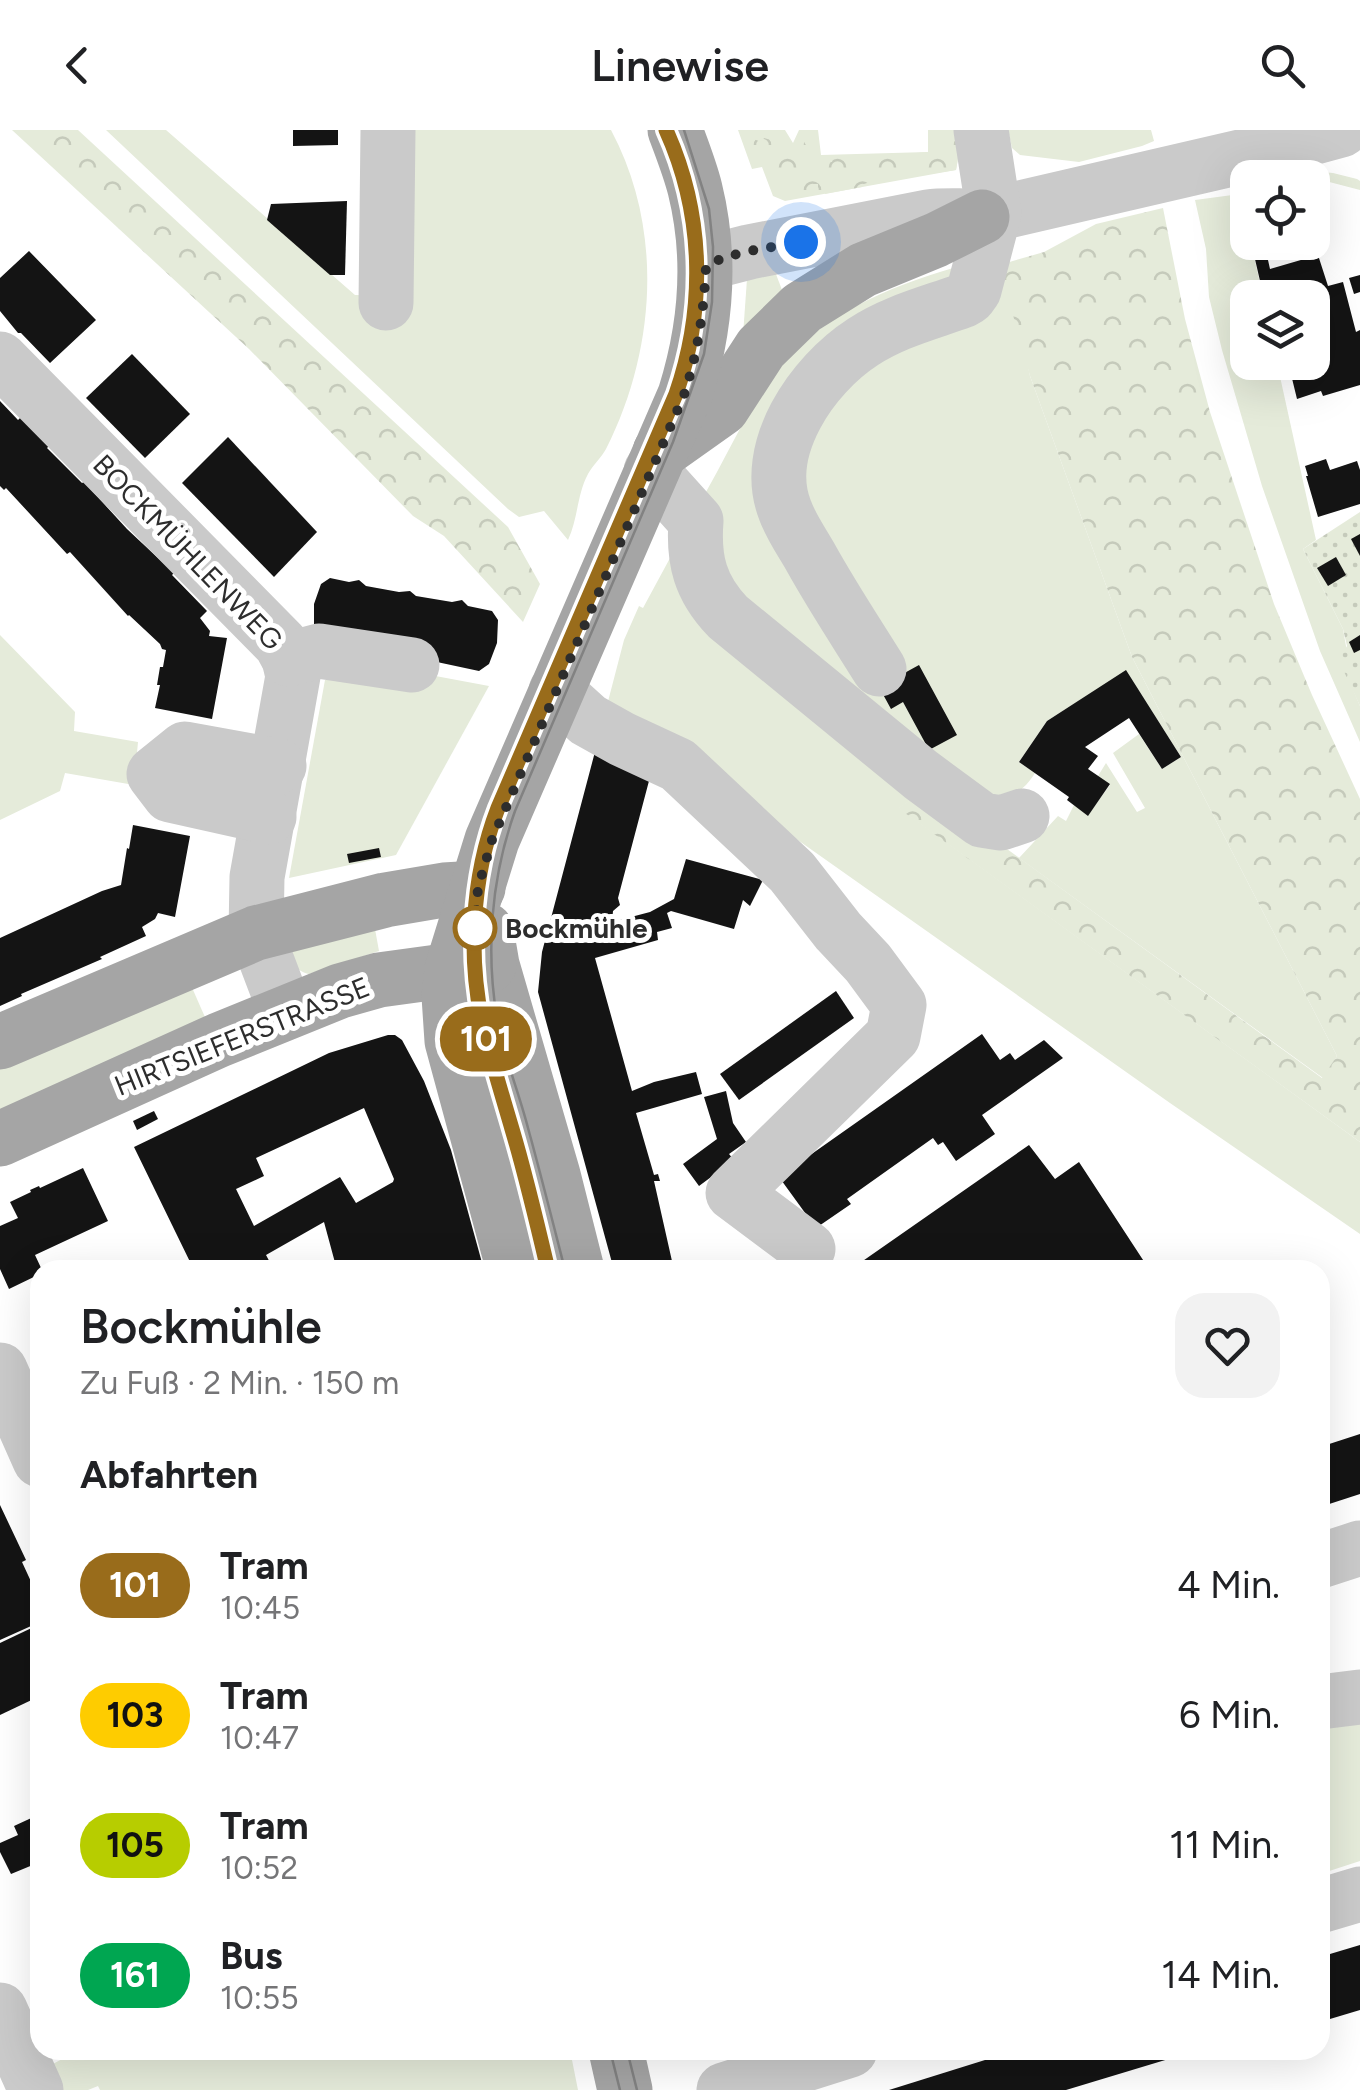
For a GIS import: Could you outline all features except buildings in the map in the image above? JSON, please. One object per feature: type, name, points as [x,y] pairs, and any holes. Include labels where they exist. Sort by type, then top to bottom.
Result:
[{"type":"main road","points":[[575,1260],[554,1175],[473,966],[478,888],[492,840],[693,368],[706,266],[694,186],[675,130]]},
{"type":"main road","points":[[655,462],[722,408],[762,348],[802,308],[863,270],[988,215]]},
{"type":"main road","points":[[0,1042],[256,933],[385,900],[478,888]]},
{"type":"main road","points":[[473,966],[449,996],[452,1040],[511,1260]]},
{"type":"main road","name":"HIRTSIEFERSTRASSE","points":[[0,1139],[171,1061],[340,991],[378,980],[473,966]]},
{"type":"main road","points":[[618,2060],[625,2090]]},
{"type":"street","points":[[388,130],[397,287]]},
{"type":"street","points":[[878,669],[785,510],[778,472],[780,455],[801,409],[850,351],[891,327],[969,297],[976,282],[988,215],[981,130]]},
{"type":"street","points":[[706,266],[749,252],[928,217],[988,215],[1341,130]]},
{"type":"street","name":"BOCKMÜHLENWEG","points":[[0,359],[281,644],[289,659],[293,676],[257,878],[256,933],[286,1012]]},
{"type":"street","points":[[655,462],[696,521],[695,550],[700,576],[712,600],[728,617],[982,820],[1001,823],[1022,816]]},
{"type":"street","points":[[289,659],[318,651],[412,665]]},
{"type":"street","points":[[556,691],[588,720],[678,766],[792,872],[899,1005],[893,1036],[732,1193],[808,1249]]},
{"type":"street","points":[[473,966],[485,1030],[547,1260]]},
{"type":"street","points":[[0,1370],[30,1438]]},
{"type":"street","points":[[1330,1558],[1360,1548]]},
{"type":"street","points":[[1330,1701],[1360,1698]]},
{"type":"street","points":[[1330,1903],[1360,1894]]},
{"type":"street","points":[[0,2010],[36,2090]]},
{"type":"street","points":[[724,2090],[818,2060]]},
{"type":"green space","points":[[12,130],[78,130],[508,527],[540,584],[523,622],[444,536],[413,516],[249,349]]},
{"type":"green space","points":[[106,130],[166,130],[355,295],[403,296],[404,130],[611,130],[640,208],[646,248],[644,331],[623,411],[606,449],[584,482],[568,540],[544,511],[519,517],[508,509]]},
{"type":"green space","points":[[738,130],[785,130],[793,143],[799,130],[818,130],[821,155],[928,152],[928,130],[961,130],[962,135],[956,170],[785,201],[773,196],[762,167],[752,169]]},
{"type":"green space","points":[[1008,130],[1151,130],[1154,141],[1079,162],[1020,155],[1012,148]]},
{"type":"green space","points":[[938,132],[946,136],[951,133],[961,141],[956,170],[909,177],[905,173],[876,172],[873,181],[862,187],[825,194],[818,190],[818,184],[813,184],[813,190],[803,196],[794,193],[790,185],[784,188],[779,179],[773,178],[773,172],[767,172],[768,167],[755,164],[758,161],[749,147],[753,139],[762,142],[774,135],[786,135],[784,144],[795,147],[803,140],[807,147],[814,146],[809,156],[816,152],[818,159],[828,162],[845,156],[855,158],[856,154],[888,158],[896,153],[900,157],[928,152],[928,135]]},
{"type":"green space","points":[[1330,173],[1357,179],[1360,190],[1330,182]]},
{"type":"green space","points":[[1230,195],[1230,260],[1255,260],[1259,280],[1230,280],[1230,377],[1209,297],[1206,249],[1195,200]]},
{"type":"green space","points":[[1163,208],[1185,319],[1210,412],[1274,604],[1360,799],[1360,1142],[898,808],[926,790],[1322,1078],[1337,1056],[1132,657],[1030,376],[999,265],[1044,252],[1096,224]]},
{"type":"green space","points":[[1004,254],[1030,376],[1132,657],[1337,1056],[1323,1078],[1019,858],[1058,816],[1066,821],[1074,805],[1088,815],[1110,785],[1098,776],[1106,763],[1137,812],[1145,808],[1113,753],[1139,734],[1162,769],[1181,757],[1126,671],[1047,721],[1019,762],[1035,773],[1011,797],[1000,802],[943,779],[899,808],[1360,1142],[1360,1234],[628,720],[605,713],[624,640],[639,606],[643,608],[747,416],[783,363],[834,319],[880,294],[929,275]]},
{"type":"green space","points":[[774,269],[787,303],[743,335],[747,279]]},
{"type":"green space","points":[[1231,380],[1281,380],[1316,540],[1303,549],[1343,629],[1360,706],[1360,742],[1320,651],[1262,486]]},
{"type":"green space","points":[[1360,512],[1360,706],[1339,659],[1347,646],[1343,629],[1303,549]]},
{"type":"green space","points":[[0,635],[75,712],[74,731],[138,742],[134,785],[65,773],[60,791],[0,820]]},
{"type":"green space","points":[[414,672],[489,686],[396,855],[289,878],[325,680]]},
{"type":"green space","points":[[375,929],[379,951],[309,974],[294,964],[292,944]]},
{"type":"green space","points":[[186,974],[208,1024],[0,1120],[0,1061]]},
{"type":"green space","points":[[1360,1718],[1360,1861],[1330,1871],[1330,1722]]},
{"type":"green space","points":[[60,2060],[572,2060],[578,2090],[100,2090],[98,2086],[62,2090],[51,2065]]},
{"type":"tram line","points":[[546,1260],[479,1006],[474,949],[478,891],[498,808],[676,394],[686,361],[696,294],[694,228],[688,195],[666,130]]},
{"type":"tram line","name":"101","points":[[546,1260],[484,1032],[476,966],[478,888],[483,854],[498,808],[684,372],[693,333],[697,252],[687,190],[666,130]]},
{"type":"tram line","points":[[562,1260],[498,1024],[492,970],[493,916],[500,863],[515,811],[673,442],[704,354],[712,302],[713,247],[709,209],[684,130]]},
{"type":"tram line","points":[[612,2060],[620,2090]]},
{"type":"tram line","points":[[630,2060],[637,2090]]},
{"type":"place","name":"Bockmühle","points":[[475,928]]},
{"type":"route","points":[[475,928],[478,888],[492,840],[684,395],[698,346],[706,266],[749,252],[801,242]]}]
